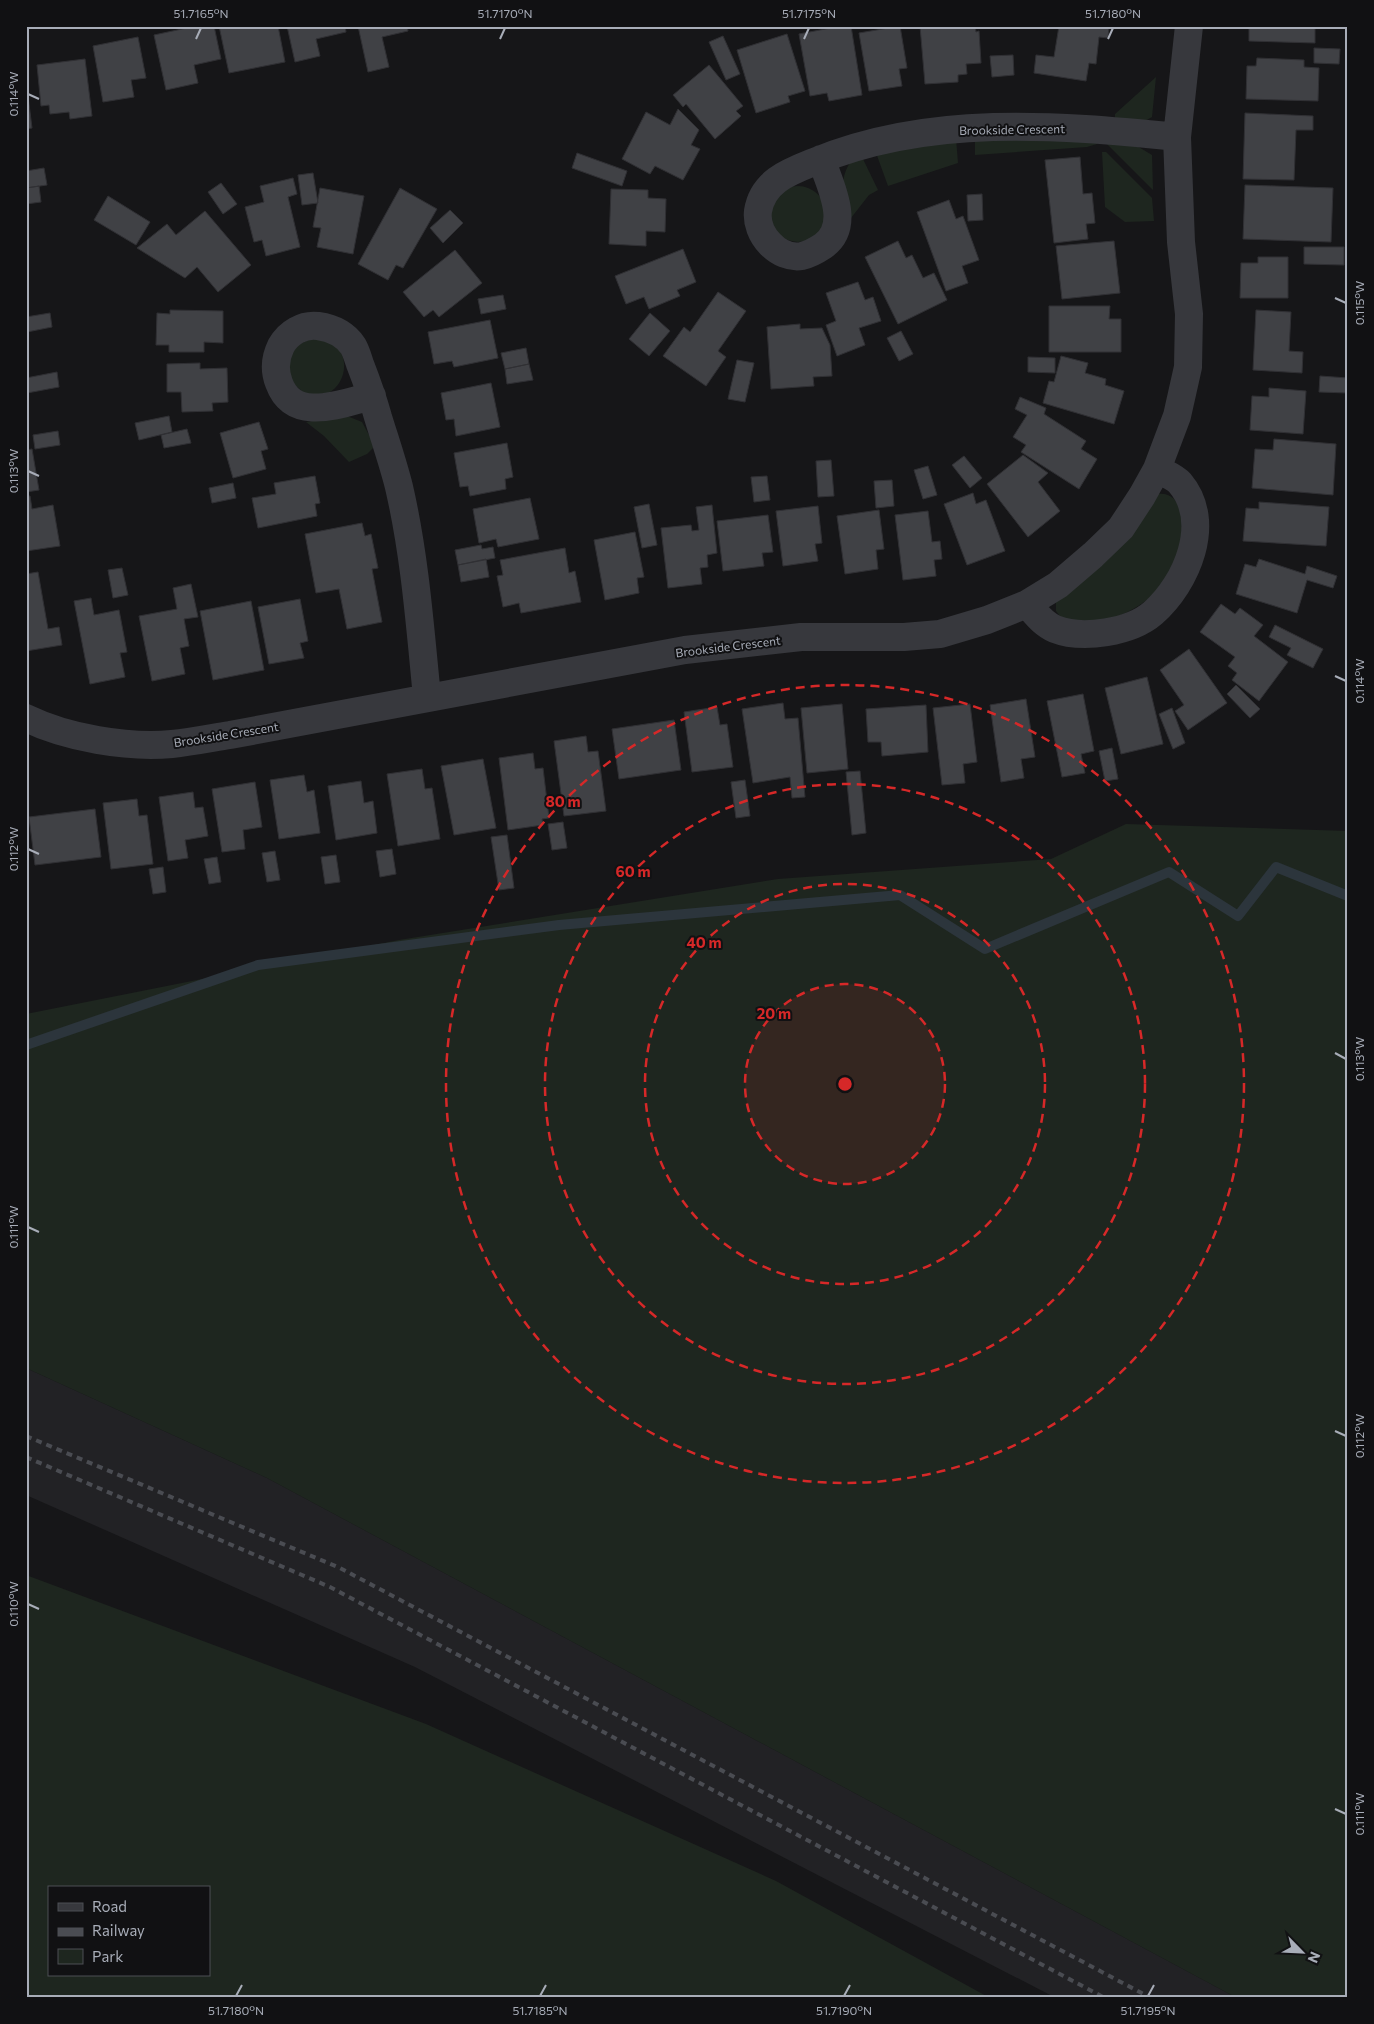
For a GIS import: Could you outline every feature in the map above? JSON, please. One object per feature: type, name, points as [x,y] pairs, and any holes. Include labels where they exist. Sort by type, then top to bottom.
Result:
[{"type":"street","name":"Brookside Crescent","points":[[26,718],[78,737],[113,743],[171,744],[230,735],[685,650],[802,637],[904,637],[940,634],[987,620],[1027,604],[1058,585],[1121,528],[1157,469],[1177,416],[1188,367],[1189,314],[1181,242],[1177,137],[1189,26]]},
{"type":"street","name":"Brookside Crescent","points":[[821,159],[868,144],[912,134],[984,127],[1081,128],[1177,137]]},
{"type":"street","points":[[372,396],[399,486],[412,558],[427,697]]},
{"type":"street","points":[[1027,604],[1041,620],[1055,629],[1071,633],[1102,634],[1130,625],[1153,613],[1172,592],[1185,571],[1193,550],[1195,522],[1189,498],[1179,482],[1157,469]]},
{"type":"shaded area","points":[[26,1368],[267,1478],[1237,1998],[1056,1998],[415,1667],[26,1495]]},
{"type":"green space","points":[[1156,77],[1152,117],[1143,122],[1115,121],[1115,114]]},
{"type":"green space","points":[[979,135],[1097,139],[1097,144],[1087,147],[975,155],[975,142]]},
{"type":"green space","points":[[956,138],[958,163],[888,186],[875,150]]},
{"type":"green space","points":[[1106,143],[1137,146],[1152,155],[1153,190]]},
{"type":"green space","points":[[1102,152],[1106,152],[1152,198],[1154,221],[1125,222],[1105,207]]},
{"type":"green space","points":[[863,159],[878,190],[869,195],[851,218],[845,196],[844,176],[851,161]]},
{"type":"green space","points":[[798,186],[809,188],[818,194],[824,203],[826,214],[824,225],[818,234],[809,240],[798,242],[787,240],[778,234],[772,225],[770,214],[772,203],[778,194],[787,188]]},
{"type":"green space","points":[[314,337],[336,346],[343,358],[344,371],[342,378],[334,389],[326,394],[305,394],[288,379],[288,362],[291,352]]},
{"type":"green space","points":[[347,416],[362,422],[375,446],[367,454],[349,462],[324,436],[306,422]]},
{"type":"green space","points":[[1157,494],[1166,494],[1173,498],[1178,505],[1182,523],[1179,551],[1171,571],[1163,584],[1142,604],[1112,618],[1088,623],[1062,619],[1056,611],[1056,600]]},
{"type":"green space","points":[[1126,824],[1348,831],[1348,1998],[1237,1998],[267,1478],[26,1368],[26,1014],[399,940],[778,879],[1051,859]]},
{"type":"green space","points":[[26,1575],[426,1724],[776,1881],[990,1998],[26,1998]]},
{"type":"building","points":[[196,26],[214,26],[221,59],[194,65],[198,83],[166,90],[154,35]]},
{"type":"building","points":[[219,26],[278,26],[285,62],[229,73]]},
{"type":"building","points":[[287,26],[345,26],[346,32],[316,39],[320,56],[295,62]]},
{"type":"building","points":[[358,26],[407,26],[408,31],[382,37],[389,67],[368,72]]},
{"type":"building","points":[[841,26],[851,26],[862,95],[829,101],[827,93],[810,96],[799,34]]},
{"type":"building","points":[[900,26],[907,68],[899,69],[902,86],[869,91],[859,33]]},
{"type":"building","points":[[920,26],[975,26],[976,32],[979,31],[981,63],[966,64],[967,74],[958,75],[958,82],[925,84]]},
{"type":"building","points":[[1059,26],[1109,26],[1108,38],[1099,37],[1096,64],[1089,63],[1086,81],[1034,73],[1036,55],[1054,57]]},
{"type":"building","points":[[1249,26],[1315,26],[1315,43],[1249,41]]},
{"type":"building","points":[[787,34],[805,91],[788,96],[790,102],[756,113],[737,50]]},
{"type":"building","points":[[723,36],[740,74],[726,80],[709,42]]},
{"type":"building","points":[[138,37],[146,78],[131,80],[134,97],[103,102],[93,46]]},
{"type":"building","points":[[1314,48],[1340,49],[1339,64],[1314,63]]},
{"type":"building","points":[[1013,55],[1014,75],[992,77],[990,56]]},
{"type":"building","points":[[1257,58],[1304,60],[1304,67],[1319,68],[1318,101],[1246,99],[1247,66],[1256,66]]},
{"type":"building","points":[[85,59],[92,116],[70,119],[69,112],[50,114],[49,105],[41,106],[37,65]]},
{"type":"building","points":[[709,65],[743,106],[736,111],[741,116],[715,139],[686,104],[683,107],[673,95]]},
{"type":"building","points":[[26,80],[32,128],[26,129]]},
{"type":"building","points":[[678,109],[699,130],[691,145],[700,149],[683,180],[655,166],[650,174],[622,159],[646,112],[670,125]]},
{"type":"building","points":[[1245,113],[1313,116],[1313,130],[1296,130],[1294,180],[1243,179]]},
{"type":"building","points":[[577,153],[627,171],[622,186],[572,168]]},
{"type":"building","points":[[1080,157],[1083,194],[1092,193],[1095,223],[1086,224],[1088,239],[1054,243],[1045,160]]},
{"type":"building","points":[[44,168],[47,185],[26,188],[26,171]]},
{"type":"building","points":[[313,173],[318,203],[302,205],[298,175]]},
{"type":"building","points":[[293,178],[297,194],[288,197],[300,247],[266,256],[262,240],[254,242],[245,207],[264,202],[260,186]]},
{"type":"building","points":[[221,183],[237,204],[223,214],[208,192]]},
{"type":"building","points":[[1245,185],[1333,188],[1331,242],[1243,239]]},
{"type":"building","points":[[39,186],[41,202],[26,204],[26,188]]},
{"type":"building","points":[[320,188],[364,196],[353,254],[317,247],[321,228],[313,227]]},
{"type":"building","points":[[400,188],[437,209],[403,268],[396,265],[388,280],[358,264]]},
{"type":"building","points":[[611,189],[648,190],[648,198],[666,199],[665,232],[646,231],[646,246],[609,244]]},
{"type":"building","points":[[982,194],[983,220],[968,221],[967,195]]},
{"type":"building","points":[[108,196],[150,222],[136,245],[94,220]]},
{"type":"building","points":[[949,200],[956,219],[963,216],[979,260],[962,266],[968,283],[946,291],[917,212]]},
{"type":"building","points":[[450,210],[463,223],[443,243],[430,228]]},
{"type":"building","points":[[205,211],[251,265],[218,292],[197,267],[185,278],[137,248],[167,224],[176,235]]},
{"type":"building","points":[[898,241],[906,258],[912,255],[923,278],[934,273],[947,300],[898,324],[865,257]]},
{"type":"building","points":[[1114,241],[1120,293],[1062,299],[1056,246]]},
{"type":"building","points":[[1304,247],[1344,247],[1344,265],[1304,264]]},
{"type":"building","points":[[683,249],[696,282],[677,290],[680,296],[649,309],[644,297],[626,304],[615,276]]},
{"type":"building","points":[[455,250],[482,283],[439,317],[433,310],[424,317],[403,292]]},
{"type":"building","points":[[1258,257],[1288,257],[1288,298],[1240,298],[1241,263],[1258,263]]},
{"type":"building","points":[[858,282],[865,300],[873,297],[881,321],[859,328],[865,345],[837,356],[826,325],[836,321],[826,293]]},
{"type":"building","points":[[718,292],[746,311],[718,351],[726,357],[706,386],[663,356],[684,327],[690,332]]},
{"type":"building","points":[[503,295],[506,309],[481,314],[478,299]]},
{"type":"building","points":[[1049,306],[1110,306],[1109,319],[1121,319],[1121,352],[1049,352]]},
{"type":"building","points":[[170,310],[223,311],[223,343],[204,342],[204,352],[169,352],[169,345],[156,345],[157,313],[170,314]]},
{"type":"building","points":[[1256,310],[1291,312],[1289,351],[1303,352],[1302,373],[1253,370]]},
{"type":"building","points":[[50,313],[52,327],[27,332],[26,317]]},
{"type":"building","points":[[650,313],[670,331],[649,356],[629,339]]},
{"type":"building","points":[[490,320],[498,358],[454,367],[452,361],[434,364],[428,332]]},
{"type":"building","points":[[800,324],[800,329],[822,328],[830,345],[832,376],[813,377],[814,386],[771,389],[767,327]]},
{"type":"building","points":[[901,331],[913,354],[899,361],[887,338]]},
{"type":"building","points":[[526,348],[529,364],[505,369],[501,353]]},
{"type":"building","points":[[1061,356],[1088,363],[1085,373],[1106,379],[1105,385],[1124,391],[1114,424],[1043,403],[1049,381],[1054,382]]},
{"type":"building","points":[[1028,357],[1055,358],[1055,373],[1028,372]]},
{"type":"building","points":[[737,360],[754,363],[745,402],[728,399]]},
{"type":"building","points":[[200,363],[200,369],[227,368],[228,402],[212,403],[213,411],[182,412],[181,392],[167,392],[167,364]]},
{"type":"building","points":[[529,364],[533,380],[507,384],[505,369]]},
{"type":"building","points":[[57,372],[59,387],[27,393],[26,378]]},
{"type":"building","points":[[1320,376],[1348,378],[1348,393],[1319,392]]},
{"type":"building","points":[[491,383],[500,427],[456,436],[454,419],[446,420],[441,393]]},
{"type":"building","points":[[1269,388],[1306,391],[1303,434],[1250,430],[1252,396],[1269,397]]},
{"type":"building","points":[[1020,397],[1046,408],[1044,414],[1086,441],[1081,449],[1097,459],[1079,489],[1021,452],[1026,445],[1013,437],[1027,415],[1015,409]]},
{"type":"building","points":[[169,416],[172,432],[139,440],[135,423]]},
{"type":"building","points":[[259,422],[268,449],[261,451],[266,469],[233,478],[220,433]]},
{"type":"building","points":[[187,429],[191,443],[164,448],[161,435]]},
{"type":"building","points":[[58,431],[60,445],[35,449],[33,435]]},
{"type":"building","points":[[1274,439],[1336,444],[1333,495],[1252,488],[1255,449],[1273,450]]},
{"type":"building","points":[[507,443],[513,477],[505,479],[506,489],[470,496],[468,486],[460,487],[454,453]]},
{"type":"building","points":[[32,449],[39,490],[26,492],[26,450]]},
{"type":"building","points":[[1023,455],[1048,473],[1038,482],[1060,511],[1028,537],[987,484]]},
{"type":"building","points":[[964,456],[982,478],[970,488],[952,465]]},
{"type":"building","points":[[831,460],[834,496],[818,497],[816,461]]},
{"type":"building","points":[[928,466],[937,495],[923,499],[914,470]]},
{"type":"building","points":[[315,476],[320,503],[315,504],[317,516],[258,528],[252,498],[276,494],[274,483]]},
{"type":"building","points":[[767,476],[770,500],[754,502],[751,477]]},
{"type":"building","points":[[892,480],[894,506],[876,508],[874,481]]},
{"type":"building","points":[[233,483],[236,498],[212,503],[209,488]]},
{"type":"building","points":[[973,493],[976,504],[986,500],[1005,551],[967,565],[944,504]]},
{"type":"building","points":[[26,496],[30,496],[32,509],[53,505],[60,546],[26,551]]},
{"type":"building","points":[[530,498],[539,539],[498,547],[496,539],[479,543],[473,509]]},
{"type":"building","points":[[1259,502],[1329,507],[1326,546],[1243,541],[1246,508],[1259,509]]},
{"type":"building","points":[[649,504],[657,545],[642,548],[634,507]]},
{"type":"building","points":[[712,505],[717,553],[707,555],[708,567],[700,568],[702,584],[668,588],[661,528],[691,525],[692,531],[699,530],[696,507]]},
{"type":"building","points":[[818,506],[822,543],[815,544],[818,561],[783,566],[776,511]]},
{"type":"building","points":[[879,510],[884,549],[876,550],[878,569],[845,574],[837,516]]},
{"type":"building","points":[[928,511],[932,542],[940,541],[942,559],[934,560],[936,576],[903,580],[895,515]]},
{"type":"building","points":[[768,515],[773,552],[762,553],[764,566],[723,571],[717,521]]},
{"type":"building","points":[[362,523],[365,536],[371,534],[378,568],[372,569],[382,622],[347,629],[339,589],[316,593],[305,534]]},
{"type":"building","points":[[635,532],[644,577],[637,578],[639,593],[605,600],[594,540]]},
{"type":"building","points":[[481,545],[482,549],[493,547],[495,558],[458,565],[455,550]]},
{"type":"building","points":[[565,548],[569,573],[575,571],[581,602],[521,613],[519,603],[503,607],[497,576],[503,575],[500,560]]},
{"type":"building","points":[[486,559],[489,577],[461,582],[458,565]]},
{"type":"building","points":[[1259,559],[1305,574],[1307,566],[1337,576],[1333,588],[1307,580],[1297,613],[1236,594],[1245,564],[1256,567]]},
{"type":"building","points":[[122,568],[128,595],[113,598],[108,570]]},
{"type":"building","points":[[38,572],[48,629],[59,627],[62,645],[26,651],[26,574]]},
{"type":"building","points":[[191,584],[198,617],[184,619],[189,646],[180,648],[185,674],[152,681],[139,616],[177,609],[173,588]]},
{"type":"building","points":[[91,598],[94,615],[119,610],[127,652],[120,653],[125,677],[90,684],[74,601]]},
{"type":"building","points":[[300,599],[308,641],[300,643],[304,658],[269,664],[258,607]]},
{"type":"building","points":[[251,601],[264,670],[213,680],[200,611]]},
{"type":"building","points":[[1221,604],[1235,614],[1240,608],[1263,625],[1254,636],[1288,662],[1259,701],[1232,680],[1237,673],[1228,666],[1235,657],[1200,632]]},
{"type":"building","points":[[1275,625],[1323,649],[1313,668],[1287,655],[1291,648],[1269,637]]},
{"type":"building","points":[[1189,649],[1227,703],[1188,730],[1175,711],[1184,705],[1160,670]]},
{"type":"building","points":[[1147,677],[1163,744],[1121,754],[1105,688]]},
{"type":"building","points":[[1236,685],[1260,709],[1250,718],[1227,694]]},
{"type":"building","points":[[1083,694],[1094,751],[1081,754],[1085,773],[1062,777],[1047,701]]},
{"type":"building","points":[[1026,699],[1035,757],[1021,759],[1024,778],[1001,782],[990,705]]},
{"type":"building","points":[[783,703],[785,719],[798,718],[805,797],[792,798],[790,777],[753,783],[742,709]]},
{"type":"building","points":[[842,704],[848,769],[807,773],[801,708]]},
{"type":"building","points":[[970,704],[977,762],[963,764],[965,783],[942,785],[933,708]]},
{"type":"building","points":[[926,705],[928,752],[882,756],[881,742],[868,742],[866,709]]},
{"type":"building","points":[[717,707],[720,725],[727,724],[733,767],[692,772],[684,712]]},
{"type":"building","points":[[1172,708],[1185,743],[1173,749],[1159,714]]},
{"type":"building","points":[[674,720],[681,770],[619,779],[612,729]]},
{"type":"building","points":[[586,736],[588,752],[598,751],[606,811],[564,816],[554,741]]},
{"type":"building","points":[[1112,748],[1118,779],[1105,781],[1099,751]]},
{"type":"building","points":[[533,753],[535,769],[543,768],[549,818],[542,819],[543,825],[508,830],[499,758]]},
{"type":"building","points":[[483,759],[496,828],[454,835],[441,766]]},
{"type":"building","points":[[422,769],[425,789],[432,788],[440,839],[398,846],[387,774]]},
{"type":"building","points":[[860,771],[866,833],[852,835],[846,772]]},
{"type":"building","points":[[304,775],[307,792],[314,790],[320,833],[279,839],[270,780]]},
{"type":"building","points":[[745,780],[750,816],[736,818],[731,782]]},
{"type":"building","points":[[361,781],[364,803],[373,801],[377,833],[336,840],[328,786]]},
{"type":"building","points":[[255,782],[262,827],[243,830],[245,849],[222,852],[212,789]]},
{"type":"building","points":[[193,792],[195,808],[203,807],[208,836],[185,840],[188,858],[168,861],[159,797]]},
{"type":"building","points":[[137,799],[139,816],[147,815],[153,864],[111,869],[103,803]]},
{"type":"building","points":[[95,809],[101,857],[35,865],[29,817]]},
{"type":"building","points":[[563,822],[567,848],[552,850],[548,824]]},
{"type":"building","points":[[507,835],[514,888],[499,890],[491,837]]},
{"type":"building","points":[[392,849],[396,874],[380,877],[376,851]]},
{"type":"building","points":[[275,851],[280,880],[267,882],[262,853]]},
{"type":"building","points":[[336,855],[340,882],[325,884],[321,857]]},
{"type":"building","points":[[217,857],[221,882],[209,884],[204,859]]},
{"type":"building","points":[[163,867],[166,892],[153,894],[149,869]]},
{"type":"waterway","points":[[26,1045],[258,965],[559,925],[900,895],[985,949],[1169,872],[1238,916],[1276,867],[1348,896]]},
{"type":"railway","points":[[26,1436],[340,1568],[1151,1998]]},
{"type":"railway","points":[[26,1457],[330,1587],[1105,1998]]}]
